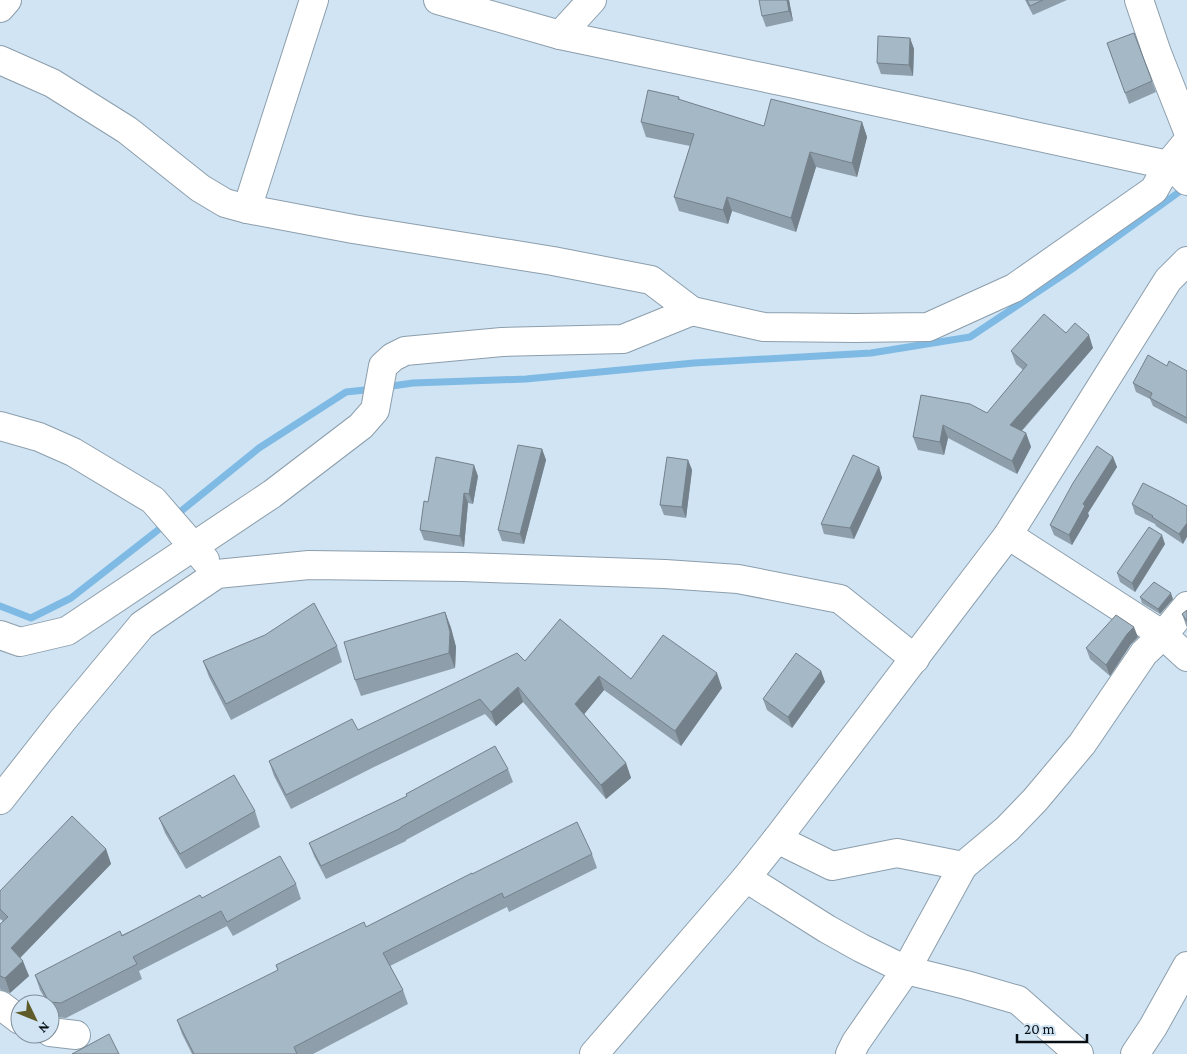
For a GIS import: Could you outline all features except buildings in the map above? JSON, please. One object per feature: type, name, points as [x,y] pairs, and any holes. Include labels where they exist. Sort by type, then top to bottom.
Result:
[{"type":"street","points":[[0,8],[7,0]]},
{"type":"street","points":[[247,209],[314,0]]},
{"type":"street","points":[[438,0],[560,35],[795,84],[1178,173]]},
{"type":"street","points":[[560,35],[592,0]]},
{"type":"street","points":[[1139,0],[1157,53],[1187,129]]},
{"type":"street","points":[[0,60],[52,84],[127,130],[200,188],[225,203],[352,229],[553,261],[651,280],[692,311],[764,327],[928,327],[1014,288],[1178,173],[1187,142]]},
{"type":"street","points":[[594,1054],[746,878],[915,659],[1008,534],[1168,280],[1187,260]]},
{"type":"street","points":[[0,635],[20,642],[67,631],[187,539],[272,494],[361,426],[375,410],[383,366],[393,357],[405,351],[502,342],[623,339],[692,311]]},
{"type":"street","points":[[0,426],[39,437],[73,452],[153,500],[217,574]]},
{"type":"street","points":[[1008,534],[1163,635],[1187,657]]},
{"type":"street","points":[[0,800],[62,721],[142,625],[217,574],[309,565],[463,567],[666,574],[738,579],[840,599],[915,659]]},
{"type":"street","points":[[850,1054],[856,1042],[906,970],[963,866],[1007,829],[1035,800],[1082,744],[1144,653],[1163,635],[1187,606]]},
{"type":"street","points":[[777,839],[832,866],[896,853],[963,866]]},
{"type":"street","points":[[746,878],[827,929],[906,970],[1018,1000],[1078,1054]]},
{"type":"street","points":[[1135,1054],[1153,1027],[1187,966]]},
{"type":"waterway","points":[[385,387],[413,383],[526,379],[694,363],[871,353],[970,337],[1075,267],[1186,187]]},
{"type":"waterway","points":[[175,516],[259,448],[346,392],[374,389]]},
{"type":"waterway","points":[[0,606],[31,618],[71,598],[167,523]]}]
